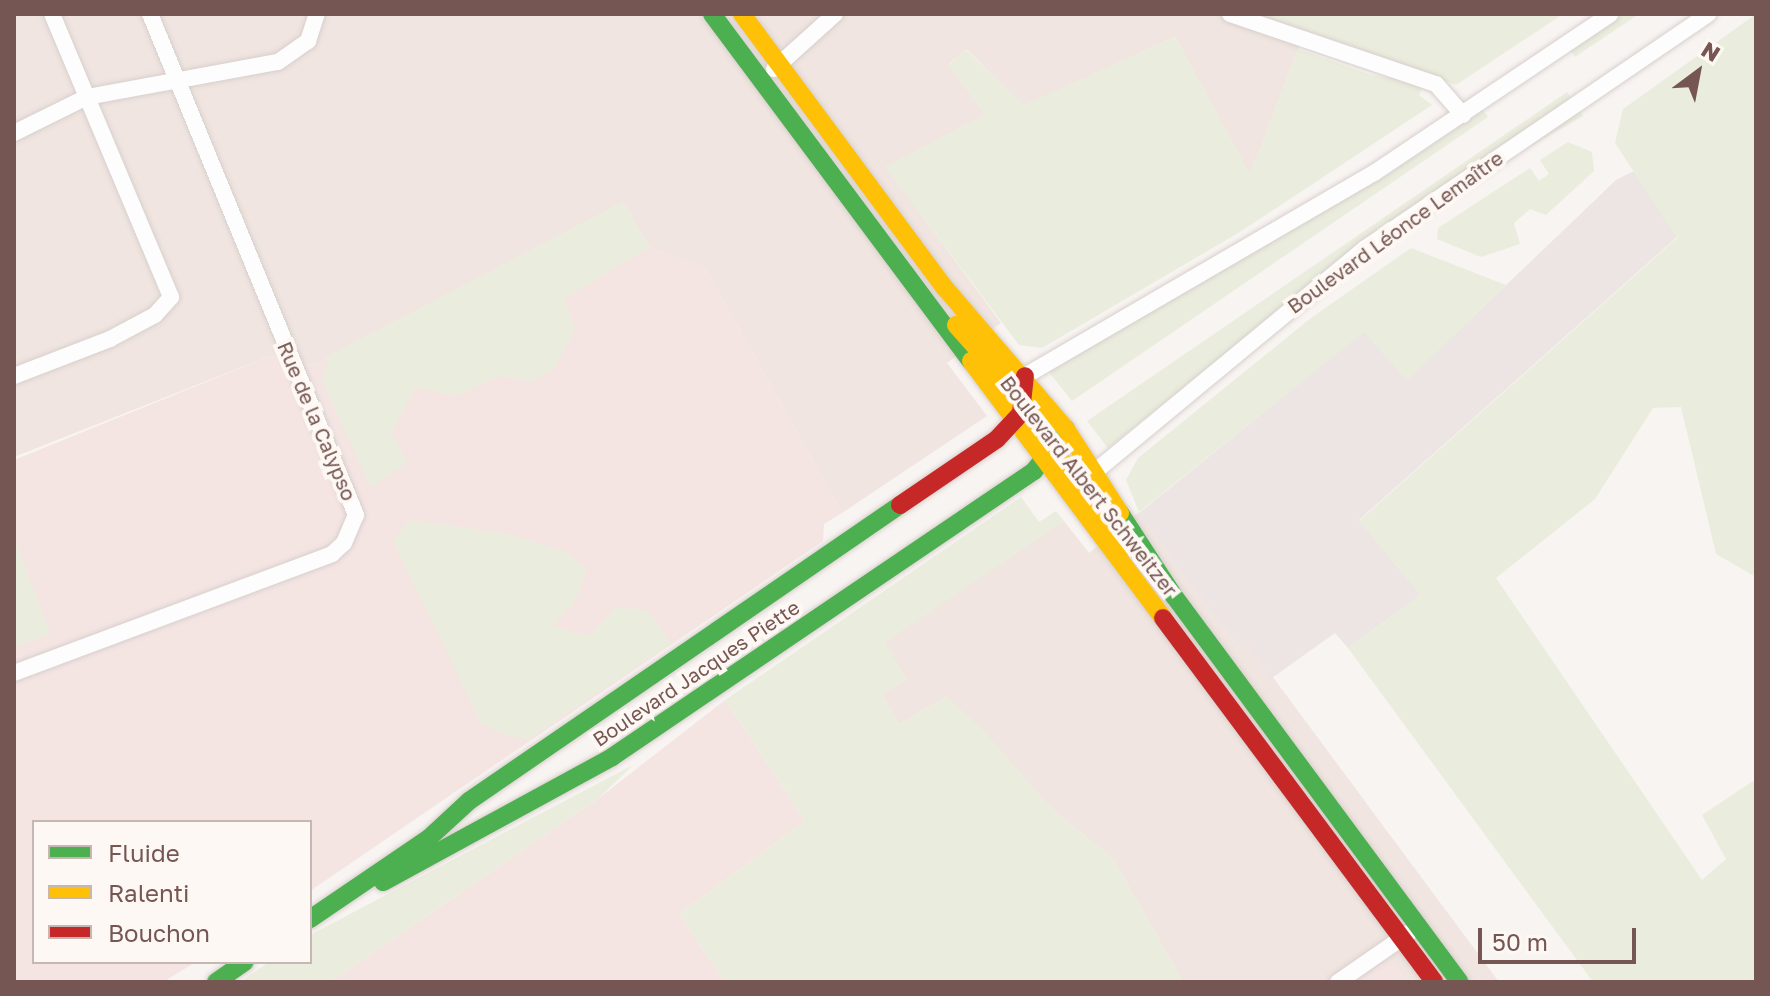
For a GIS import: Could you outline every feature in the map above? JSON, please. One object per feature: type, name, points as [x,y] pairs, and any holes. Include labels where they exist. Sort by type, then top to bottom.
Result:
[{"type":"main road","name":"Boulevard Albert Schweitzer","points":[[712,14],[1014,422],[1055,445],[1083,470],[1460,982]]},
{"type":"main road","name":"Boulevard Albert Schweitzer","points":[[742,14],[945,288],[1025,376],[1055,445],[1434,982]]},
{"type":"main road","points":[[906,275],[1021,398],[1055,445],[1083,470],[1159,588],[1174,596]]},
{"type":"main road","points":[[1014,422],[1025,376]]},
{"type":"main road","name":"Boulevard Jacques Piette","points":[[355,892],[469,801],[987,447],[1014,422]]},
{"type":"main road","name":"Boulevard Jacques Piette","points":[[312,918],[355,892],[556,793],[1055,445]]},
{"type":"main road","points":[[216,982],[242,964]]},
{"type":"street","points":[[14,376],[110,339],[155,315],[171,297],[52,14]]},
{"type":"street","name":"Rue de la Calypso","points":[[14,673],[332,554],[344,543],[356,515],[150,14]]},
{"type":"street","points":[[14,133],[87,97],[278,62],[308,41],[317,14]]},
{"type":"street","points":[[760,79],[835,14]]},
{"type":"street","points":[[1230,14],[1436,84],[1463,115]]},
{"type":"street","points":[[1025,376],[1463,115],[1611,14]]},
{"type":"street","name":"Boulevard Léonce Lemaître","points":[[1083,470],[1364,249],[1708,14]]},
{"type":"street","points":[[1338,982],[1419,926]]},
{"type":"shaded area","points":[[14,14],[1259,14],[1305,31],[1250,175],[1175,37],[1024,106],[966,49],[949,64],[985,115],[886,167],[1001,323],[947,363],[987,416],[842,513],[706,269],[649,247],[623,202],[313,365],[270,356],[14,457]]},
{"type":"shaded area","points":[[1634,171],[1677,237],[1359,520],[1421,595],[1348,648],[1335,633],[1272,678],[1246,641],[1238,646],[1139,513],[1364,331],[1407,380],[1616,180]]},
{"type":"shaded area","points":[[623,202],[649,247],[706,269],[842,513],[824,524],[823,541],[312,890],[312,820],[32,820],[32,964],[193,964],[163,982],[14,982],[14,460],[270,356],[313,365]]},
{"type":"shaded area","points":[[1139,512],[1238,646],[1246,641],[1499,982],[1407,982],[1390,959],[1352,982],[1183,982],[1113,859],[1053,810],[947,697],[899,724],[881,694],[906,679],[884,642],[1064,521],[1089,553]]},
{"type":"shaded area","points":[[725,700],[805,821],[679,914],[725,982],[330,982],[599,798]]},
{"type":"shaded area","points":[[1390,959],[1407,982],[1352,982]]},
{"type":"green space","points":[[1259,14],[1563,14],[1456,85]]},
{"type":"green space","points":[[1621,14],[1639,14],[1575,57],[1569,49]]},
{"type":"green space","points":[[1756,14],[1756,577],[1716,554],[1681,407],[1653,408],[1595,499],[1496,578],[1702,880],[1726,859],[1702,815],[1756,779],[1756,982],[1593,982],[1348,648],[1421,595],[1359,521],[1677,238],[1615,143],[1623,109]]},
{"type":"green space","points":[[1175,37],[1250,174],[1298,49],[1371,75],[1423,84],[1419,95],[1432,105],[1240,232],[1042,348],[1019,345],[885,167],[985,115],[949,65],[965,49],[1024,105]]},
{"type":"green space","points":[[1567,92],[1572,99],[1349,254],[1108,448],[1087,421]]},
{"type":"green space","points":[[1482,109],[1488,117],[1072,401],[1048,371],[1340,202]]},
{"type":"green space","points":[[1579,109],[1583,116],[1454,190],[1450,184]]},
{"type":"green space","points":[[1568,142],[1592,152],[1594,171],[1546,215],[1530,209],[1514,223],[1520,244],[1481,257],[1437,239],[1438,228],[1530,168],[1539,181],[1549,174],[1540,160]]},
{"type":"green space","points":[[623,202],[649,247],[564,299],[575,329],[555,367],[533,382],[498,376],[456,396],[415,387],[391,434],[408,462],[371,487],[322,380],[330,355]]},
{"type":"green space","points":[[1411,248],[1506,285],[1407,381],[1364,332],[1139,512],[1126,480],[1138,458],[1311,318]]},
{"type":"green space","points":[[1021,497],[1039,522],[1056,511],[1064,521],[885,642],[906,679],[881,694],[899,724],[947,697],[982,729],[1053,810],[1113,859],[1183,982],[725,982],[679,914],[805,821],[725,700]]},
{"type":"green space","points":[[410,520],[503,533],[567,552],[587,570],[575,600],[552,626],[588,636],[616,607],[648,611],[671,643],[532,737],[511,737],[481,723],[393,540]]},
{"type":"green space","points":[[14,538],[50,633],[14,648]]},
{"type":"green space","points":[[633,765],[599,798],[330,982],[240,982],[266,964],[312,964],[312,934]]},
{"type":"traffic: fast","points":[[712,14],[971,361]]},
{"type":"traffic: fast","points":[[383,882],[612,757],[1034,471],[1066,429]]},
{"type":"traffic: fast","points":[[312,918],[429,838],[469,801],[900,505]]},
{"type":"traffic: fast","points":[[1120,513],[1174,596],[1460,982]]},
{"type":"traffic: fast","points":[[216,982],[242,964]]},
{"type":"traffic: slow","points":[[742,14],[945,288],[1066,429],[1120,513]]},
{"type":"traffic: slow","points":[[956,325],[1027,405]]},
{"type":"traffic: slow","points":[[971,361],[1163,618]]},
{"type":"traffic: slow","points":[[1062,461],[1127,546]]},
{"type":"traffic: jam","points":[[900,505],[997,439],[1021,413],[1025,376]]},
{"type":"traffic: jam","points":[[1163,618],[1434,982]]}]
